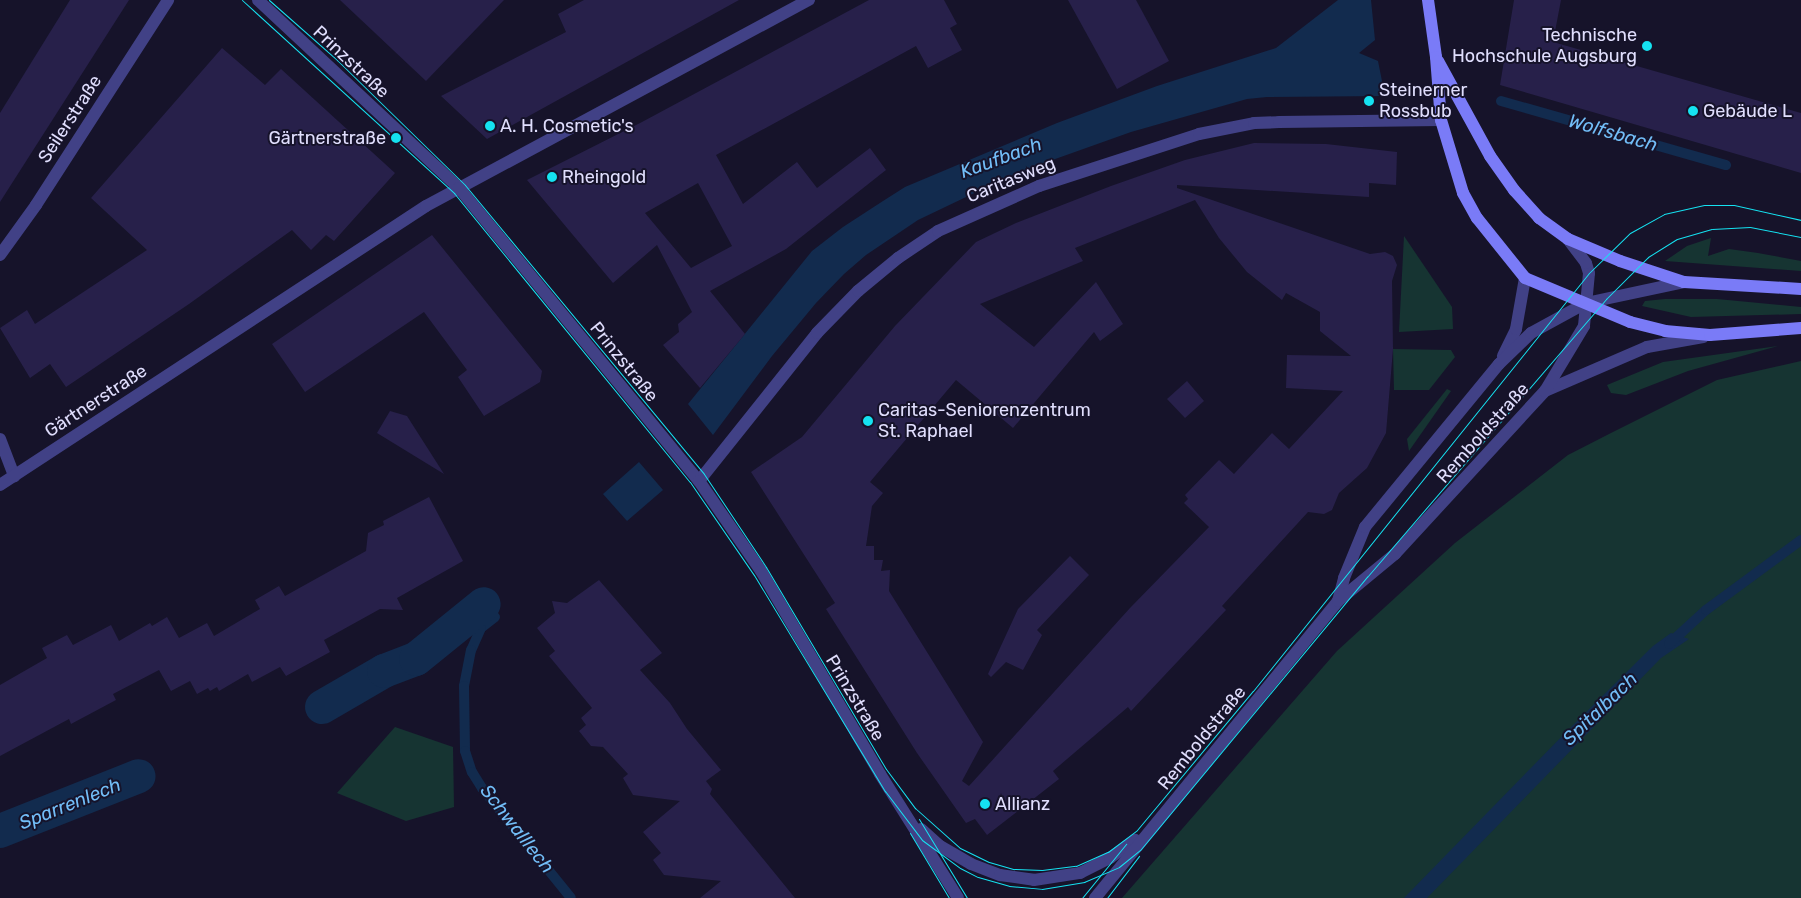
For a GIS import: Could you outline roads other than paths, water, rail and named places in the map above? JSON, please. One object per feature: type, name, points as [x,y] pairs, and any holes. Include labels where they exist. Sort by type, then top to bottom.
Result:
[{"type":"main road","points":[[1428,0],[1436,57],[1441,120],[1463,193],[1477,218],[1525,278],[1639,325],[1665,331],[1710,335],[1801,328]]},
{"type":"main road","points":[[1436,57],[1490,156],[1504,176],[1540,218],[1568,239],[1620,261],[1684,282],[1801,289]]},
{"type":"street","name":"Seilerstraße","points":[[0,255],[36,205],[168,0]]},
{"type":"street","name":"Prinzstraße","points":[[258,0],[459,188],[699,481],[760,571],[897,801],[958,898]]},
{"type":"street","name":"Gärtnerstraße","points":[[0,485],[426,206],[809,0]]},
{"type":"street","name":"Caritasweg","points":[[699,481],[817,333],[858,291],[898,258],[938,231],[1039,186],[1199,134],[1254,124],[1279,122],[1441,120]]},
{"type":"street","name":"Remboldstraße","points":[[1095,898],[1338,601],[1395,554],[1546,391],[1584,326],[1589,283],[1586,263],[1568,239]]},
{"type":"street","name":"Remboldstraße","points":[[1499,364],[1516,329],[1525,278]]},
{"type":"street","name":"Remboldstraße","points":[[1338,601],[1344,578],[1365,527],[1499,364],[1532,334],[1586,303],[1645,292],[1684,282]]},
{"type":"street","name":"Remboldstraße","points":[[1546,391],[1647,347],[1710,335]]},
{"type":"street","points":[[0,440],[14,476]]},
{"type":"street","name":"Prinzstraße","points":[[897,801],[922,830],[956,856],[985,870],[1034,880],[1080,873],[1115,854],[1152,828]]},
{"type":"water","name":"Kaufbach","points":[[1338,0],[1371,0],[1375,40],[1359,53],[1378,61],[1385,96],[1267,97],[1247,99],[1131,132],[1030,168],[987,187],[918,220],[866,255],[844,274],[816,303],[772,356],[713,435],[688,404],[812,251],[843,227],[905,187],[1057,123],[1157,86],[1276,48]]},
{"type":"water","points":[[639,462],[663,490],[627,521],[603,494]]},
{"type":"water","points":[[1671,633],[1689,639],[1661,658],[1427,898],[1404,898],[1570,728],[1653,646]]},
{"type":"waterway","name":"Wolfsbach","points":[[1501,101],[1726,165]]},
{"type":"waterway","name":"Spitalbach","points":[[1669,644],[1706,610],[1801,540]]},
{"type":"waterway","name":"Sparrenlech","points":[[322,707],[384,671],[416,659],[484,604]]},
{"type":"waterway","name":"Schwalllech","points":[[495,617],[481,628],[471,650],[464,686],[465,751],[472,772],[482,788],[571,898]]},
{"type":"waterway","name":"Sparrenlech","points":[[0,831],[139,776]]},
{"type":"tram line","points":[[242,0],[454,193],[690,482],[754,575],[885,791],[922,840],[960,868],[978,877],[1009,886],[1042,889],[1084,882],[1119,867],[1141,849],[1367,577],[1606,299],[1648,257],[1677,239],[1712,229],[1750,227],[1801,237]]},
{"type":"tram line","points":[[269,0],[337,60],[465,185],[704,474],[766,567],[886,769],[915,808],[960,848],[989,862],[1014,869],[1042,870],[1076,866],[1108,852],[1137,830],[1253,691],[1589,273],[1630,233],[1664,214],[1704,205],[1734,205],[1801,220]]},
{"type":"tram line","points":[[919,819],[967,898]]},
{"type":"tram line","points":[[910,833],[949,898]]},
{"type":"tram line","points":[[1082,898],[1126,844]]},
{"type":"tram line","points":[[1107,898],[1139,856]]},
{"type":"place","name":"Technische Hochschule Augsburg","points":[[1647,46]]},
{"type":"place","name":"Steinerner Rossbub","points":[[1369,101]]},
{"type":"place","name":"Gebäude L","points":[[1693,111]]},
{"type":"place","name":"A. H. Cosmetic's","points":[[490,126]]},
{"type":"place","name":"Gärtnerstraße","points":[[396,138]]},
{"type":"place","name":"Rheingold","points":[[552,177]]},
{"type":"place","name":"Caritas-Seniorenzentrum St. Raphael","points":[[868,421]]},
{"type":"place","name":"Allianz","points":[[985,804]]}]
